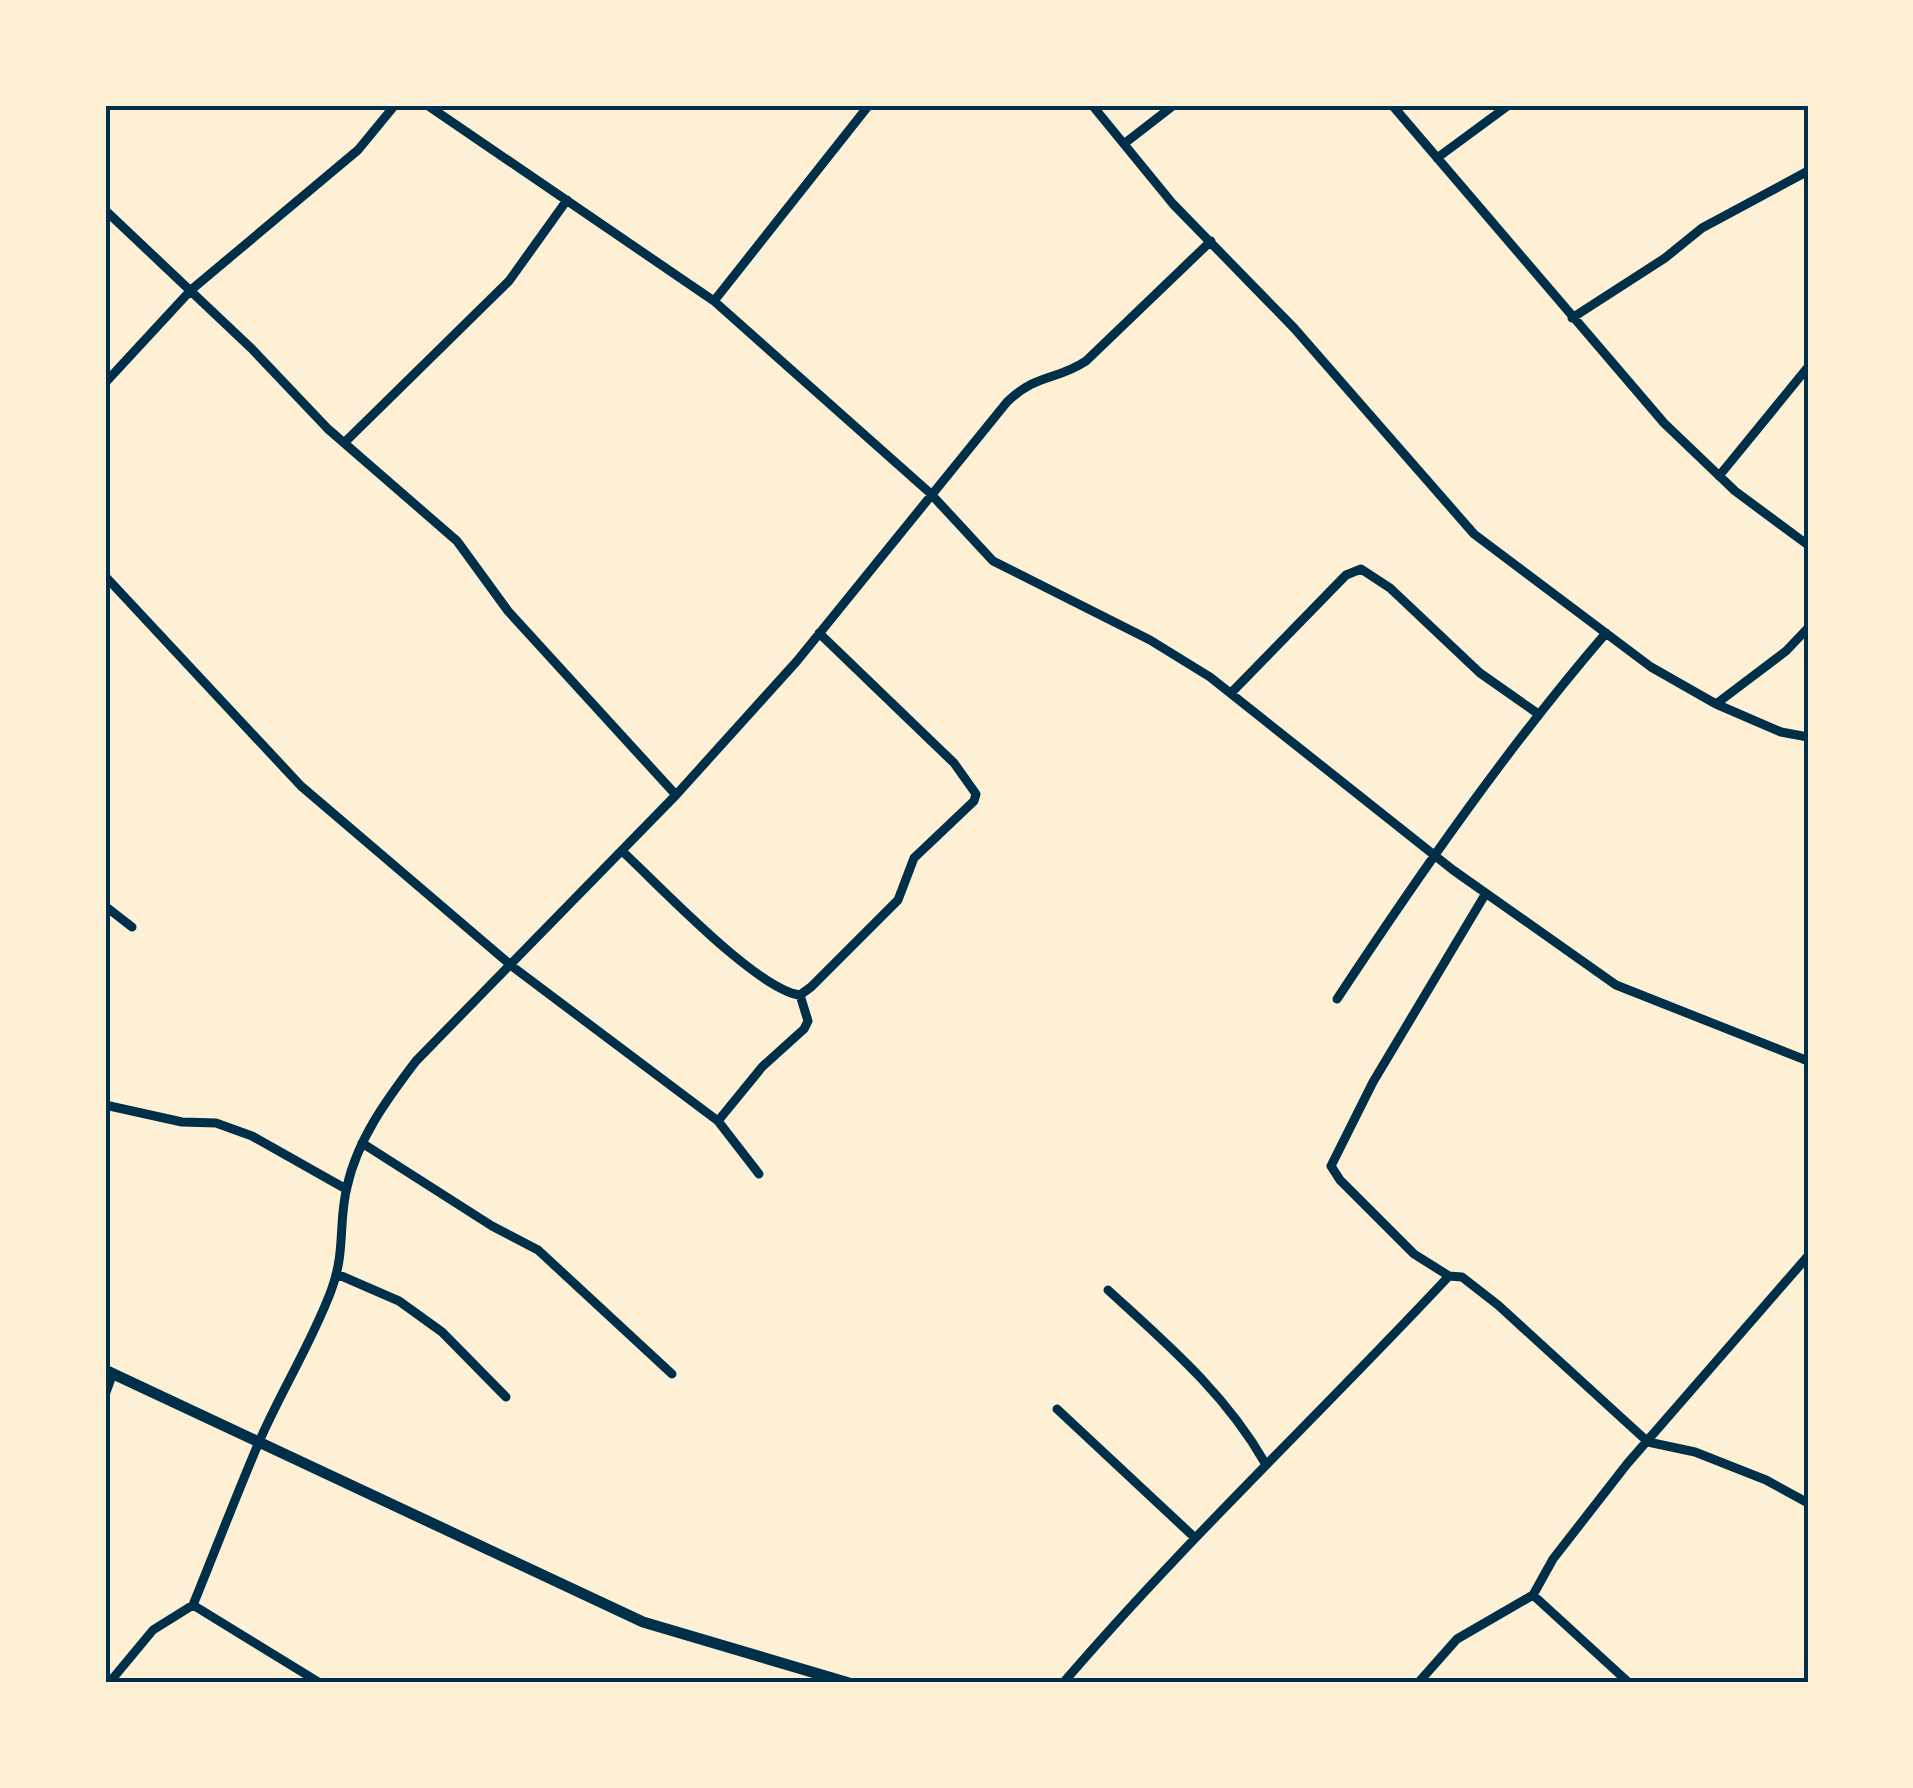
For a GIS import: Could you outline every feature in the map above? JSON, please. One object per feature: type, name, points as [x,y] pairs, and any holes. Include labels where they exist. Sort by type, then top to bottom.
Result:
[{"type":"street","points":[[105,383],[191,290],[358,150],[396,105]]},
{"type":"street","points":[[427,105],[714,301],[930,493],[992,560],[1150,640],[1231,694],[1436,856],[1616,985],[1808,1061]]},
{"type":"street","points":[[1092,105],[1173,204],[1415,462],[1474,534],[1652,667],[1716,704],[1808,738]]},
{"type":"street","points":[[1125,143],[1174,105]]},
{"type":"street","points":[[1392,105],[1664,424],[1719,476],[1808,545]]},
{"type":"street","points":[[1437,158],[1509,105]]},
{"type":"street","points":[[714,301],[865,106]]},
{"type":"street","points":[[1572,318],[1665,258],[1702,228],[1808,171]]},
{"type":"street","points":[[344,442],[509,281],[567,200]]},
{"type":"street","points":[[105,210],[344,442],[458,541],[508,611],[676,795]]},
{"type":"street","points":[[108,1683],[153,1630],[194,1605],[260,1439],[299,1368],[337,1274],[345,1238],[346,1189],[362,1142],[416,1062],[513,967],[676,795],[819,633],[930,493],[1028,382],[1072,370],[1086,361],[1211,241]]},
{"type":"street","points":[[1719,476],[1808,367]]},
{"type":"street","points":[[1231,694],[1346,574],[1361,569],[1390,588],[1480,673],[1537,712]]},
{"type":"street","points":[[105,576],[301,786],[513,967],[718,1121],[758,1174]]},
{"type":"street","points":[[1716,704],[1774,661],[1808,628]]},
{"type":"street","points":[[1337,999],[1537,712],[1606,632]]},
{"type":"street","points":[[800,995],[898,900],[914,858],[974,801],[976,794],[954,763],[819,633]]},
{"type":"street","points":[[622,851],[774,987],[800,995]]},
{"type":"street","points":[[1486,893],[1373,1082],[1331,1166],[1340,1180],[1414,1254],[1449,1276],[1462,1277],[1525,1328],[1648,1442],[1694,1452],[1766,1480],[1808,1503]]},
{"type":"street","points":[[105,906],[132,927]]},
{"type":"street","points":[[718,1121],[762,1068],[804,1029],[808,1021],[800,995]]},
{"type":"street","points":[[105,1105],[182,1122],[216,1124],[252,1136],[346,1189]]},
{"type":"street","points":[[362,1142],[492,1226],[538,1250],[672,1374]]},
{"type":"street","points":[[1418,1683],[1457,1639],[1533,1595],[1553,1560],[1648,1442],[1808,1256]]},
{"type":"street","points":[[337,1274],[399,1300],[442,1332],[506,1397]]},
{"type":"street","points":[[1063,1683],[1193,1536],[1343,1390],[1449,1276]]},
{"type":"street","points":[[1108,1290],[1197,1370],[1249,1435],[1266,1463]]},
{"type":"street","points":[[105,1395],[109,1371],[643,1622],[849,1683]]},
{"type":"street","points":[[1057,1409],[1193,1536]]},
{"type":"street","points":[[1533,1595],[1628,1683]]},
{"type":"street","points":[[194,1605],[320,1683]]}]
